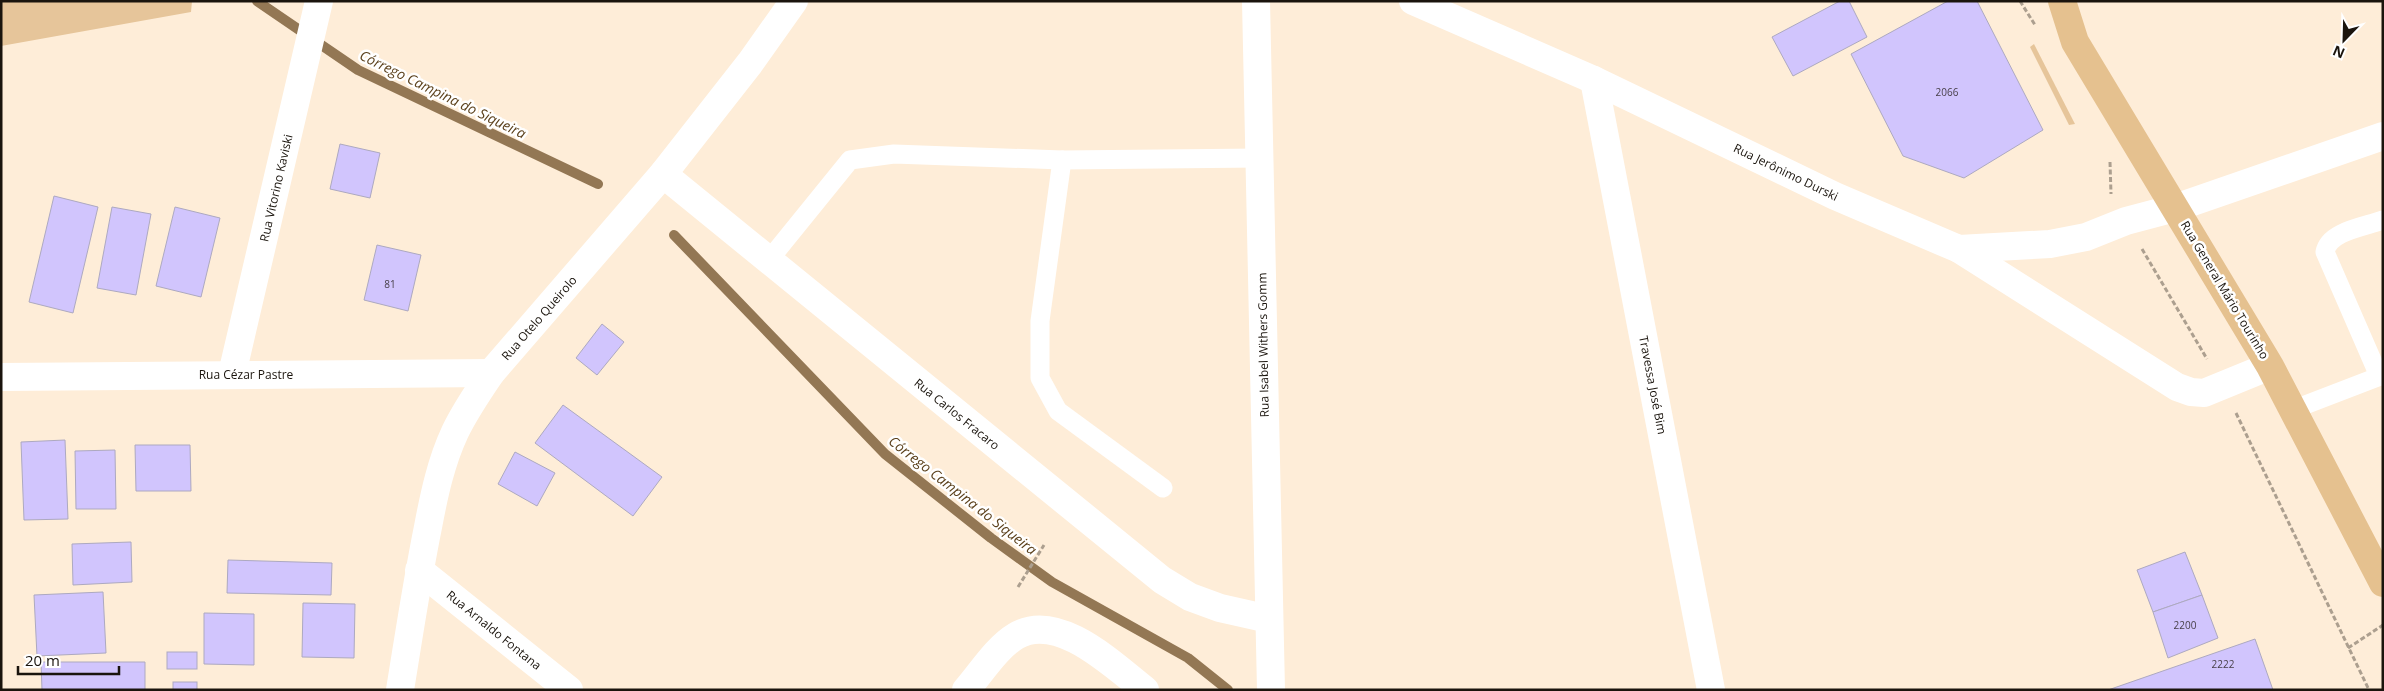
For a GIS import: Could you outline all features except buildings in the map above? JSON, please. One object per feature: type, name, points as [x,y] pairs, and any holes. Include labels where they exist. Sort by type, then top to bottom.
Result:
[{"type":"main road","points":[[2051,1],[2074,42]]},
{"type":"main road","name":"Rua General Mário Tourinho","points":[[2062,1],[2074,42],[2270,366],[2383,583]]},
{"type":"street","name":"Rua Otelo Queirolo","points":[[400,690],[419,570],[443,462],[455,431],[491,373],[663,174],[750,63],[794,1]]},
{"type":"street","name":"Rua Isabel Withers Gomm","points":[[1256,1],[1271,690]]},
{"type":"street","name":"Rua Jerônimo Durski","points":[[1413,1],[1594,80],[1835,196],[1960,249],[2050,244],[2086,237],[2126,221],[2175,208],[2383,136]]},
{"type":"street","name":"Rua Vitorino Kaviski","points":[[232,374],[318,8]]},
{"type":"street","name":"Travessa José Bim","points":[[1594,80],[1711,690]]},
{"type":"street","name":"Rua Carlos Fracaro","points":[[663,174],[1162,580],[1190,597],[1220,608],[1269,619]]},
{"type":"street","points":[[1960,249],[2177,388],[2204,393],[2270,366]]},
{"type":"street","name":"Rua Cézar Pastre","points":[[1,376],[491,373]]},
{"type":"street","name":"Rua Arnaldo Fontana","points":[[419,570],[569,690]]},
{"type":"street","points":[[966,690],[1002,648],[1014,637],[1029,630],[1043,628],[1063,634],[1086,645],[1145,690]]},
{"type":"lane","points":[[769,260],[850,160],[894,154],[1062,160],[1259,158]]},
{"type":"lane","points":[[1062,160],[1040,321],[1040,378],[1058,411],[1163,488]]},
{"type":"lane","points":[[2292,410],[2381,376],[2326,252],[2327,244],[2334,237],[2383,220]]},
{"type":"path","points":[[2223,386],[2369,690]]},
{"type":"path","points":[[1018,587],[1044,545]]},
{"type":"path","points":[[2348,648],[2383,626]]},
{"type":"shaded area","points":[[1,1],[192,1],[191,12],[1,46]]},
{"type":"shaded area","points":[[2034,44],[2075,124],[2069,125],[2030,47]]},
{"type":"waterway","name":"Córrego Campina do Siqueira","points":[[257,1],[358,70],[598,184]]},
{"type":"waterway","name":"Córrego Campina do Siqueira","points":[[674,235],[885,454],[991,538],[1052,582],[1188,658],[1228,690]]}]
